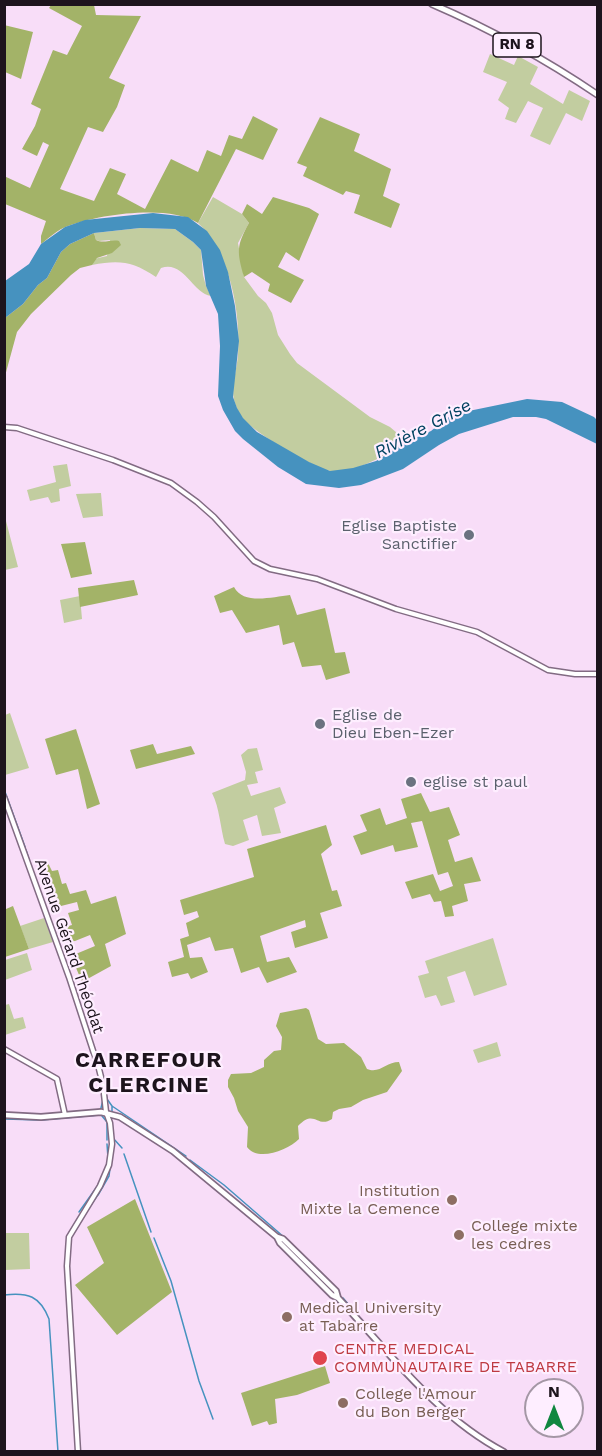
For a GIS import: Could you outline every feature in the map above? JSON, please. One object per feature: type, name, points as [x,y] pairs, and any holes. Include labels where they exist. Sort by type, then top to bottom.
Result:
[{"type":"main road","name":"RN 8","points":[[432,4],[546,61],[597,95]]},
{"type":"main road","points":[[4,1115],[41,1117],[106,1112],[120,1117],[173,1151],[277,1237],[280,1243],[332,1295],[339,1298],[441,1409],[486,1443],[504,1452]]},
{"type":"street","points":[[4,427],[17,428],[113,460],[171,483],[197,502],[254,561],[263,566],[316,579],[396,609],[477,632],[548,670],[574,674],[597,674]]},
{"type":"street","name":"Avenue Gérard Théodat","points":[[4,797],[69,977],[103,1085],[106,1112],[110,1124],[109,1165],[100,1186],[71,1234],[67,1252],[78,1452]]},
{"type":"street","points":[[4,1049],[57,1079],[65,1115]]},
{"type":"green space","points":[[51,5],[94,5],[96,15],[141,16],[109,78],[125,85],[117,107],[103,132],[88,127],[60,189],[94,201],[110,168],[126,174],[117,194],[145,209],[171,159],[198,172],[207,150],[221,156],[229,135],[242,139],[253,116],[278,129],[263,160],[236,149],[198,223],[186,217],[153,212],[115,215],[64,227],[41,244],[46,221],[5,204],[4,176],[30,188],[49,145],[43,142],[37,156],[22,149],[35,126],[41,109],[31,104],[53,50],[67,55],[82,26],[49,8]]},
{"type":"green space","points":[[4,25],[33,32],[21,79],[5,72]]},
{"type":"green space","points":[[490,54],[514,65],[518,56],[538,67],[530,84],[563,104],[569,90],[590,101],[582,121],[566,113],[550,145],[530,136],[543,108],[528,101],[516,123],[505,119],[509,108],[498,100],[507,82],[483,72]]},
{"type":"green space","points":[[320,117],[360,134],[354,151],[391,169],[383,196],[400,204],[391,228],[354,213],[360,195],[346,191],[343,195],[303,176],[307,167],[297,163]]},
{"type":"green space","points":[[213,197],[242,214],[249,223],[238,243],[244,277],[266,303],[272,313],[278,335],[297,363],[370,417],[390,427],[403,438],[405,443],[376,460],[344,471],[332,471],[285,449],[244,420],[233,395],[238,355],[238,321],[231,284],[218,250],[198,223]]},
{"type":"green space","points":[[273,197],[309,208],[319,214],[299,261],[286,252],[278,267],[304,280],[291,303],[268,291],[270,284],[252,272],[244,277],[240,261],[240,244],[249,223],[242,214],[247,204],[262,214]]},
{"type":"green space","points":[[140,228],[175,229],[193,242],[201,250],[203,275],[211,296],[204,294],[182,273],[169,267],[161,268],[156,277],[125,263],[92,265],[94,259],[107,256],[110,240],[96,240],[94,233]]},
{"type":"green space","points":[[94,233],[96,240],[119,241],[121,245],[112,253],[97,258],[92,265],[80,268],[31,314],[17,332],[5,376],[5,318],[23,304],[38,285],[47,278],[61,252],[70,244]]},
{"type":"green space","points":[[67,464],[71,486],[59,489],[60,501],[51,503],[48,497],[30,501],[27,490],[56,482],[53,466]]},
{"type":"green space","points":[[101,493],[103,516],[83,518],[76,494]]},
{"type":"green space","points":[[5,521],[18,567],[5,570]]},
{"type":"green space","points":[[85,542],[92,574],[71,578],[61,544]]},
{"type":"green space","points":[[134,580],[138,595],[80,607],[78,588]]},
{"type":"green space","points":[[234,587],[238,593],[251,598],[290,595],[297,615],[325,608],[335,653],[345,652],[350,673],[326,680],[321,665],[302,667],[294,642],[283,645],[279,625],[246,633],[232,610],[220,613],[214,596]]},
{"type":"green space","points":[[80,596],[82,619],[64,623],[60,600]]},
{"type":"green space","points":[[10,713],[29,768],[5,775],[5,715]]},
{"type":"green space","points":[[76,729],[100,804],[87,809],[78,769],[56,775],[45,739]]},
{"type":"green space","points":[[153,744],[157,754],[191,746],[195,754],[136,769],[130,750]]},
{"type":"green space","points":[[257,748],[263,770],[255,772],[258,783],[247,785],[251,796],[280,787],[286,803],[274,808],[281,833],[262,836],[257,815],[243,820],[249,840],[233,846],[225,844],[217,805],[212,793],[245,780],[246,772],[241,755],[248,749]]},
{"type":"green space","points":[[421,793],[430,812],[449,807],[460,835],[448,840],[455,862],[472,857],[481,881],[464,884],[468,901],[452,906],[454,916],[445,917],[441,901],[434,902],[430,894],[412,899],[405,882],[433,874],[440,891],[453,886],[448,872],[438,875],[422,821],[411,823],[418,847],[395,852],[393,845],[361,855],[353,836],[367,831],[360,815],[380,808],[386,825],[407,818],[401,799]]},
{"type":"green space","points":[[326,825],[332,845],[321,854],[332,891],[337,890],[342,906],[320,913],[328,938],[295,948],[291,932],[306,927],[305,920],[260,936],[267,962],[289,957],[297,972],[267,983],[259,967],[241,973],[233,948],[215,951],[210,937],[187,945],[190,958],[202,957],[208,972],[191,979],[188,973],[172,977],[168,962],[184,957],[180,939],[189,936],[186,923],[199,917],[197,911],[184,915],[180,900],[254,877],[247,849]]},
{"type":"green space","points":[[48,863],[52,871],[58,870],[62,884],[66,883],[70,894],[86,890],[91,904],[116,896],[126,934],[105,944],[111,966],[82,982],[71,956],[95,946],[90,935],[67,942],[61,928],[72,925],[68,913],[79,910],[77,902],[53,908],[43,875],[38,868]]},
{"type":"green space","points":[[5,906],[6,909],[13,906],[29,949],[5,957]]},
{"type":"green space","points":[[44,918],[53,942],[29,949],[20,926]]},
{"type":"green space","points":[[493,938],[507,985],[474,996],[465,971],[447,977],[455,1002],[441,1006],[436,995],[425,998],[418,976],[429,973],[425,961]]},
{"type":"green space","points":[[27,953],[32,970],[5,980],[5,960]]},
{"type":"green space","points":[[9,1004],[14,1019],[23,1017],[26,1028],[5,1035],[5,1005]]},
{"type":"green space","points":[[306,1008],[309,1010],[318,1039],[326,1044],[344,1043],[361,1057],[367,1069],[376,1070],[399,1062],[402,1071],[387,1092],[363,1100],[351,1107],[339,1109],[333,1112],[332,1119],[327,1121],[308,1119],[298,1126],[299,1139],[294,1143],[273,1153],[258,1154],[247,1147],[248,1127],[238,1111],[228,1087],[228,1080],[231,1074],[251,1073],[264,1067],[264,1060],[274,1051],[281,1050],[282,1037],[276,1026],[280,1013]]},
{"type":"green space","points":[[497,1042],[501,1056],[478,1063],[473,1050]]},
{"type":"green space","points":[[135,1199],[172,1292],[117,1335],[75,1285],[104,1263],[87,1227]]},
{"type":"green space","points":[[5,1233],[29,1233],[30,1269],[5,1270]]},
{"type":"green space","points":[[325,1366],[330,1383],[297,1395],[275,1399],[277,1423],[269,1425],[267,1421],[252,1426],[241,1393]]},
{"type":"water","points":[[153,213],[188,217],[207,231],[220,250],[228,272],[239,341],[233,397],[237,408],[257,432],[309,462],[330,471],[353,468],[376,461],[459,413],[527,399],[562,402],[594,417],[597,420],[597,444],[546,419],[513,417],[459,434],[403,469],[361,485],[339,488],[306,484],[278,467],[243,439],[235,431],[223,410],[218,396],[220,346],[218,314],[206,286],[201,250],[175,229],[140,228],[94,233],[70,244],[61,252],[47,278],[38,285],[23,304],[5,318],[5,281],[29,264],[41,244],[65,227],[85,220]]},
{"type":"waterway","points":[[4,789],[25,847]]},
{"type":"waterway","points":[[26,850],[30,863]]},
{"type":"waterway","points":[[63,955],[66,963]]},
{"type":"waterway","points":[[84,1028],[95,1064]]},
{"type":"waterway","points":[[98,1060],[112,1112]]},
{"type":"waterway","points":[[101,1108],[103,1100]]},
{"type":"waterway","points":[[112,1106],[186,1156]]},
{"type":"waterway","points":[[4,1119],[41,1120],[99,1115]]},
{"type":"waterway","points":[[102,1116],[107,1122],[107,1140]]},
{"type":"waterway","points":[[111,1117],[113,1138],[122,1148]]},
{"type":"waterway","points":[[107,1144],[108,1158]]},
{"type":"waterway","points":[[98,1195],[109,1176],[113,1146]]},
{"type":"waterway","points":[[124,1154],[151,1232]]},
{"type":"waterway","points":[[190,1160],[224,1185],[285,1238]]},
{"type":"waterway","points":[[79,1212],[101,1181]]},
{"type":"waterway","points":[[80,1221],[97,1196]]},
{"type":"waterway","points":[[154,1238],[171,1281],[199,1381],[213,1419]]},
{"type":"waterway","points":[[4,1295],[20,1294],[32,1297],[42,1305],[49,1319],[58,1452]]},
{"type":"waterway","points":[[343,1298],[372,1332]]},
{"type":"waterway","points":[[387,1349],[395,1357]]},
{"type":"waterway","points":[[397,1359],[406,1370]]},
{"type":"place","name":"Eglise Baptiste Sanctifier","points":[[469,535]]},
{"type":"place","name":"Eglise de Dieu Eben-Ezer","points":[[320,724]]},
{"type":"place","name":"eglise st paul","points":[[411,782]]},
{"type":"place","name":"Institution Mixte la Cemence","points":[[452,1200]]},
{"type":"place","name":"College mixte les cedres","points":[[459,1235]]},
{"type":"place","name":"Medical University at Tabarre","points":[[287,1317]]},
{"type":"place","name":"CENTRE MEDICAL COMMUNAUTAIRE DE TABARRE","points":[[320,1358]]},
{"type":"place","name":"College l'Amour du Bon Berger","points":[[343,1403]]},
{"type":"district","name":"CARREFOUR CLERCINE","points":[[149,1074]]},
{"type":"water label","name":"Rivière Grise","points":[[423,429]]}]
